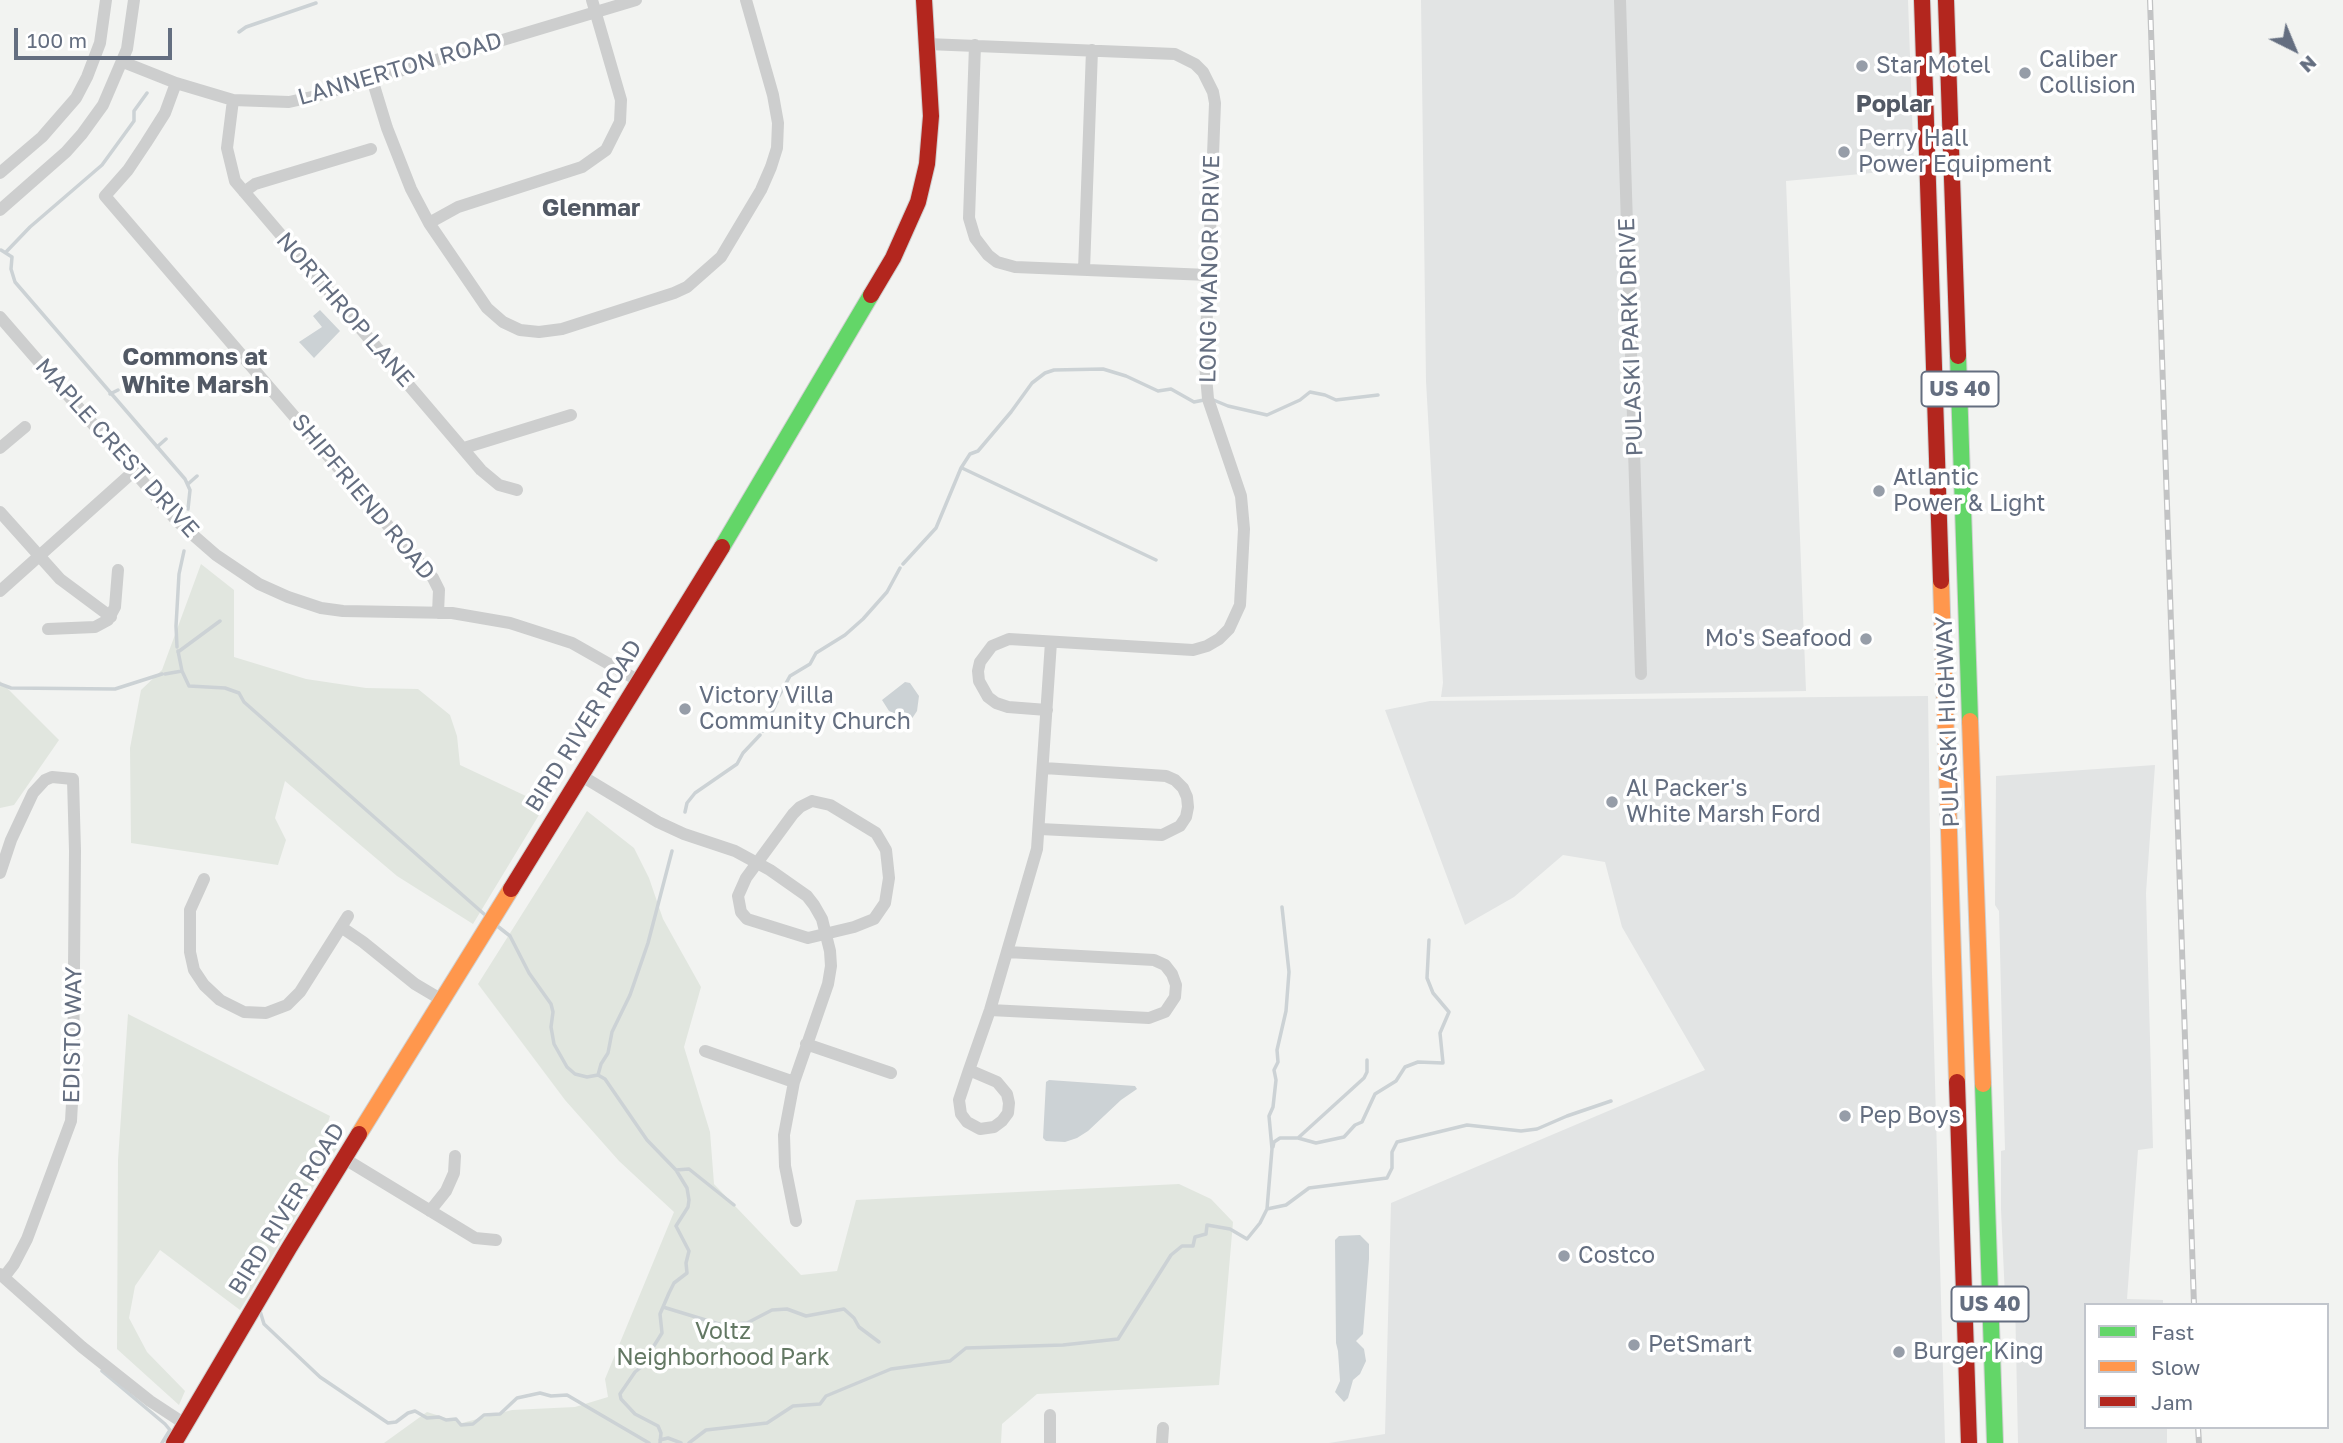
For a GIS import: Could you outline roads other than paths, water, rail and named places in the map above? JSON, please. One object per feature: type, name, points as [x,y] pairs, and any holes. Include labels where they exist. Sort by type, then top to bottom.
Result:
[{"type":"main road","name":"BIRD RIVER ROAD","points":[[174,1443],[262,1293],[742,514],[882,277],[908,225],[924,183],[928,158],[931,116],[924,0]]},
{"type":"main road","name":"PULASKI HIGHWAY","points":[[1922,0],[1969,1443]]},
{"type":"main road","name":"PULASKI HIGHWAY","points":[[1946,0],[1995,1443]]},
{"type":"street","points":[[0,173],[42,137],[76,98],[97,52],[106,15],[106,0]]},
{"type":"street","points":[[0,210],[66,152],[103,105],[123,62],[130,36],[134,0]]},
{"type":"street","name":"LANNERTON ROAD","points":[[123,62],[176,83],[233,100],[289,102],[372,79],[594,6],[636,0]]},
{"type":"street","points":[[372,79],[398,159],[429,223],[487,308],[503,321],[524,331],[562,329],[687,287],[721,257],[747,215],[771,167],[776,148],[777,109],[746,0]]},
{"type":"street","name":"PULASKI PARK DRIVE","points":[[1620,0],[1641,674]]},
{"type":"street","points":[[429,223],[458,207],[582,167],[606,150],[621,122],[621,100],[594,6]]},
{"type":"street","name":"LONG MANOR DRIVE","points":[[927,44],[1175,54],[1195,64],[1209,81],[1215,103],[1205,364],[1206,387],[1237,479],[1243,514],[1240,604],[1237,617],[1219,639],[1193,650],[1009,639],[1000,641],[985,653],[978,671],[983,690],[996,703],[1008,707],[1047,710]]},
{"type":"street","points":[[975,46],[969,218],[975,238],[988,255],[1008,266],[1208,275]]},
{"type":"street","points":[[1084,270],[1092,50]]},
{"type":"street","name":"SHIPFRIEND ROAD","points":[[176,83],[165,113],[146,143],[128,170],[105,195],[433,578],[439,590],[438,613]]},
{"type":"street","name":"NORTHROP LANE","points":[[233,100],[227,148],[232,172],[244,192],[491,478],[506,488],[517,490]]},
{"type":"street","points":[[244,192],[256,184],[371,149]]},
{"type":"street","name":"MAPLE CREST DRIVE","points":[[0,317],[133,472],[194,537],[235,570],[259,584],[321,608],[438,613],[510,622],[586,650],[639,681]]},
{"type":"street","points":[[464,448],[570,415]]},
{"type":"street","points":[[0,447],[25,426]]},
{"type":"street","points":[[0,591],[133,472]]},
{"type":"street","points":[[0,512],[60,579],[111,617]]},
{"type":"street","points":[[48,629],[95,627],[111,617],[115,607],[118,570]]},
{"type":"street","points":[[969,1070],[997,1082],[1007,1094],[1008,1113],[995,1127],[975,1128],[967,1122],[961,1114],[959,1100],[1033,869],[1040,829],[1051,642]]},
{"type":"street","points":[[1040,829],[1163,835],[1180,826],[1188,807],[1183,788],[1166,776],[1044,768]]},
{"type":"street","points":[[580,775],[658,822],[735,851],[757,863],[788,881],[814,905],[826,934],[831,966],[828,985],[794,1082],[783,1148],[796,1221]]},
{"type":"street","name":"EDISTO WAY","points":[[0,873],[11,840],[33,793],[45,780],[52,777],[73,779],[75,851],[71,1121],[27,1239],[14,1264],[2,1275]]},
{"type":"street","points":[[812,801],[830,805],[876,833],[883,841],[888,861],[885,904],[874,919],[826,934],[798,937],[747,919],[741,912],[738,895],[746,878],[793,814],[812,801]]},
{"type":"street","points":[[204,879],[190,910],[190,952],[194,970],[204,985],[220,1000],[244,1012],[266,1013],[287,1005],[300,992],[344,921],[415,984],[442,1000]]},
{"type":"street","points":[[990,1010],[1149,1018],[1166,1012],[1175,996],[1176,985],[1172,974],[1165,965],[1154,960],[1007,952]]},
{"type":"street","points":[[806,1044],[891,1073]]},
{"type":"street","points":[[705,1051],[794,1082]]},
{"type":"street","points":[[430,1211],[446,1191],[454,1173],[455,1156]]},
{"type":"street","points":[[345,1159],[475,1238],[496,1240]]},
{"type":"street","points":[[2,1275],[82,1347],[150,1401],[185,1424]]},
{"type":"street","points":[[1050,1415],[1050,1443]]},
{"type":"street","points":[[1162,1443],[1163,1428]]},
{"type":"waterway","points":[[239,32],[246,27],[316,3]]},
{"type":"waterway","points":[[6,252],[30,227],[102,165],[134,121],[134,111],[147,93]]},
{"type":"waterway","points":[[1,250],[12,257],[11,269],[15,282],[185,479],[190,490],[188,509]]},
{"type":"waterway","points":[[903,564],[936,528],[961,468],[970,454],[978,451],[1032,383],[1045,373],[1054,370],[1103,369],[1158,391],[1171,389],[1194,402],[1204,400]]},
{"type":"waterway","points":[[110,394],[118,390]]},
{"type":"waterway","points":[[1211,399],[1267,415],[1300,400],[1310,392],[1336,400],[1378,395]]},
{"type":"waterway","points":[[157,447],[166,439]]},
{"type":"waterway","points":[[962,468],[1156,560]]},
{"type":"waterway","points":[[188,484],[197,476]]},
{"type":"waterway","points":[[177,647],[179,574],[184,551]]},
{"type":"waterway","points":[[779,696],[790,676],[810,664],[816,653],[845,635],[863,619],[887,592],[900,568]]},
{"type":"waterway","points":[[178,652],[220,621]]},
{"type":"waterway","points":[[178,651],[182,671],[189,686],[225,688],[239,693],[244,702],[484,914]]},
{"type":"waterway","points":[[165,674],[182,671]]},
{"type":"waterway","points":[[0,684],[11,688],[115,689],[162,674]]},
{"type":"waterway","points":[[763,731],[777,702]]},
{"type":"waterway","points":[[685,812],[687,803],[695,793],[737,764],[743,753],[760,735]]},
{"type":"waterway","points":[[598,1075],[608,1053],[612,1032],[630,995],[648,943],[672,851]]},
{"type":"waterway","points":[[689,1443],[706,1430],[767,1423],[793,1406],[820,1404],[826,1396],[891,1369],[950,1361],[966,1348],[1063,1345],[1118,1339],[1171,1255],[1182,1246],[1193,1246],[1195,1237],[1206,1234],[1207,1225],[1230,1229],[1247,1239],[1267,1209],[1272,1149],[1269,1116],[1273,1107],[1276,1080],[1274,1070],[1278,1062],[1277,1050],[1286,1011],[1289,972],[1282,907]]},
{"type":"waterway","points":[[496,925],[510,936],[529,973],[551,1004],[554,1044],[567,1067],[575,1074],[587,1077],[598,1075],[605,1079],[647,1140],[676,1170],[687,1188],[688,1207],[676,1226],[689,1251],[687,1273],[674,1283],[660,1314],[662,1333],[652,1349],[651,1359],[635,1372],[620,1394],[621,1399],[635,1414],[658,1426],[661,1433],[660,1443]]},
{"type":"waterway","points":[[1273,1147],[1274,1142],[1280,1138],[1298,1138],[1316,1143],[1344,1137],[1355,1125],[1362,1122],[1375,1094],[1396,1081],[1405,1067],[1418,1062],[1443,1063],[1440,1033],[1449,1012],[1433,993],[1427,978],[1429,940]]},
{"type":"waterway","points":[[1298,1138],[1364,1078],[1367,1060]]},
{"type":"waterway","points":[[1267,1209],[1286,1205],[1309,1188],[1387,1178],[1392,1168],[1392,1152],[1397,1142],[1467,1125],[1521,1131],[1537,1129],[1611,1101]]},
{"type":"waterway","points":[[676,1170],[689,1169],[734,1205]]},
{"type":"waterway","points":[[663,1307],[722,1325],[747,1323],[772,1310],[787,1309],[806,1316],[844,1309],[859,1327],[879,1342]]},
{"type":"waterway","points":[[260,1311],[264,1324],[320,1377],[388,1423],[396,1422],[415,1411],[427,1418],[456,1419],[461,1425],[473,1424],[484,1415],[500,1414],[517,1398],[540,1393],[551,1396],[567,1395],[649,1443]]},
{"type":"waterway","points":[[102,1371],[165,1424],[170,1430],[162,1443]]},
{"type":"waterway","points":[[660,1440],[668,1438],[681,1443]]},
{"type":"railway","points":[[2150,0],[2194,1303]]},
{"type":"railway","points":[[2198,1429],[2199,1443]]},
{"type":"place","name":"Star Motel","points":[[1862,66]]},
{"type":"place","name":"Caliber Collision","points":[[2025,73]]},
{"type":"place","name":"Perry Hall Power Equipment","points":[[1844,152]]},
{"type":"place","name":"Atlantic Power & Light","points":[[1879,491]]},
{"type":"place","name":"Mo's Seafood","points":[[1866,639]]},
{"type":"place","name":"Victory Villa Community Church","points":[[685,709]]},
{"type":"place","name":"Al Packer's White Marsh Ford","points":[[1612,802]]},
{"type":"place","name":"Pep Boys","points":[[1845,1116]]},
{"type":"place","name":"Costco","points":[[1564,1256]]},
{"type":"place","name":"PetSmart","points":[[1634,1345]]},
{"type":"place","name":"Burger King","points":[[1899,1352]]},
{"type":"district","name":"Poplar","points":[[1894,104]]},
{"type":"district","name":"Glenmar","points":[[591,208]]},
{"type":"district","name":"Commons at White Marsh","points":[[195,371]]},
{"type":"park label","name":"Voltz Neighborhood Park","points":[[723,1345]]}]
